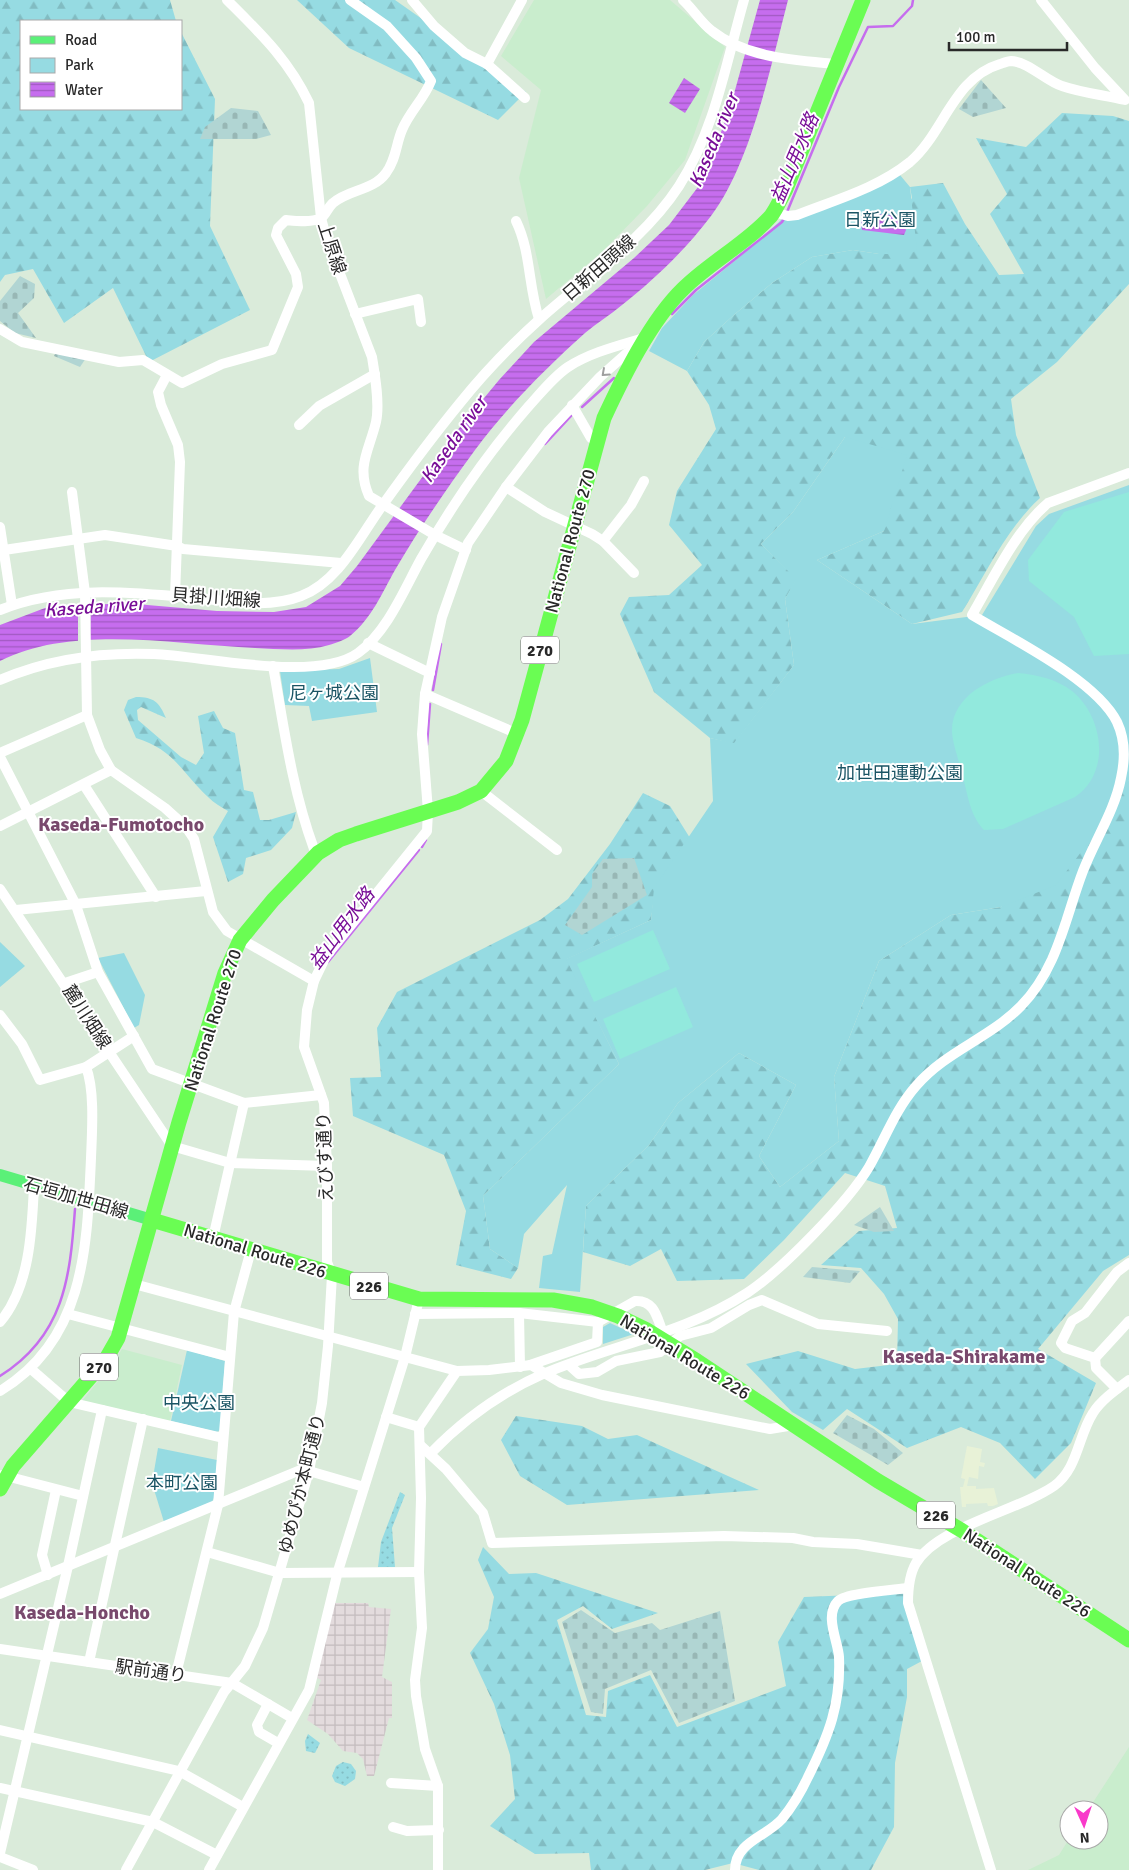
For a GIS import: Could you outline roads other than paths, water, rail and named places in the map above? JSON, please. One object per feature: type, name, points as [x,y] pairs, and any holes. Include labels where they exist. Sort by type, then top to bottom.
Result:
[{"type":"highway","name":"National Route 270","points":[[2,1480],[112,1351],[121,1329],[172,1146],[225,973],[240,940],[290,881],[318,853],[356,834],[458,802],[480,791],[506,761],[518,734],[604,418],[618,387],[663,311],[679,293],[757,229],[780,214],[786,189],[863,0]]},
{"type":"highway","name":"National Route 226","points":[[152,1220],[332,1275],[417,1306],[554,1300],[592,1307],[645,1328],[743,1390],[878,1481],[961,1530],[1129,1640]]},
{"type":"main road","name":"石垣加世田線","points":[[0,1175],[152,1220]]},
{"type":"street","name":"上原線","points":[[226,0],[274,46],[302,88],[309,103],[321,218],[326,240],[372,357],[375,374],[376,421],[364,458],[362,475],[369,496],[386,504],[433,534],[466,550]]},
{"type":"street","points":[[0,329],[22,342],[119,362],[143,360],[182,383],[222,364],[272,350],[298,287],[296,274],[276,232],[286,220],[304,221],[321,218],[334,202],[377,183],[387,173],[410,111],[425,96],[431,80],[416,58],[387,26],[350,0]]},
{"type":"street","points":[[412,0],[434,26],[465,53],[487,64],[525,98]]},
{"type":"street","points":[[487,64],[522,0]]},
{"type":"street","points":[[683,0],[710,30],[734,45],[785,59],[836,64]]},
{"type":"street","name":"日新田頭線","points":[[386,504],[478,381],[539,319],[633,239],[670,200],[703,142],[734,45],[744,0]]},
{"type":"street","points":[[1041,0],[1095,68],[1127,101]]},
{"type":"street","points":[[780,214],[797,215],[879,182],[908,164],[920,152],[953,102],[977,74],[994,66],[1011,61],[1036,71],[1060,86],[1127,101]]},
{"type":"street","points":[[516,221],[525,239],[532,298],[539,319]]},
{"type":"street","points":[[355,314],[418,299],[421,322]]},
{"type":"street","points":[[0,680],[23,670],[85,655],[156,654],[273,666],[323,664],[342,660],[357,653],[368,644],[383,626],[433,534],[495,446],[537,397],[567,367],[597,354],[644,342]]},
{"type":"street","name":"えびす通り","points":[[332,1275],[327,1262],[327,1166],[324,1110],[321,1095],[304,1047],[307,1010],[314,981],[326,956],[427,831],[428,811],[422,742],[426,694],[442,617],[468,543],[506,487],[572,405],[627,353],[644,342]]},
{"type":"street","points":[[299,425],[319,406],[375,374]]},
{"type":"street","points":[[167,375],[158,392],[161,406],[178,445],[180,462],[175,596]]},
{"type":"street","points":[[572,405],[591,438],[597,443]]},
{"type":"street","points":[[431,1453],[458,1426],[493,1400],[544,1374],[663,1333],[719,1310],[752,1290],[770,1275],[850,1193],[867,1170],[893,1117],[921,1080],[938,1064],[1010,1016],[1037,988],[1050,968],[1092,848],[1116,795],[1123,764],[1122,738],[1115,718],[1080,681],[972,615],[1024,528],[1041,508],[1048,503],[1129,473]]},
{"type":"street","points":[[603,541],[631,505],[644,481]]},
{"type":"street","points":[[506,487],[545,512],[603,541],[634,573]]},
{"type":"street","points":[[72,492],[85,596],[87,715],[94,736],[111,770],[165,808],[186,827],[194,839],[206,891],[219,923],[240,940],[314,981]]},
{"type":"street","name":"貝掛川畑線","points":[[0,610],[12,605],[130,592],[246,603],[288,600],[316,589],[342,563],[386,504]]},
{"type":"street","points":[[0,527],[12,605]]},
{"type":"street","points":[[4,550],[105,535],[122,536],[177,546],[183,549],[342,563]]},
{"type":"street","points":[[368,644],[430,673]]},
{"type":"street","points":[[273,666],[290,769],[301,814],[314,849],[318,853]]},
{"type":"street","points":[[426,694],[518,734]]},
{"type":"street","points":[[0,753],[87,715]]},
{"type":"street","points":[[0,757],[76,905],[98,972],[152,1069],[244,1102],[321,1095]]},
{"type":"street","points":[[0,826],[111,770]]},
{"type":"street","points":[[84,785],[156,897]]},
{"type":"street","points":[[480,791],[557,850]]},
{"type":"street","name":"麓川畑線","points":[[0,888],[172,1146]]},
{"type":"street","points":[[16,910],[206,891]]},
{"type":"street","points":[[65,983],[98,972]]},
{"type":"street","points":[[0,1015],[22,1044],[40,1080],[86,1066],[134,1036]]},
{"type":"street","points":[[0,1391],[31,1369],[54,1342],[68,1314],[79,1279],[87,1201],[91,1130],[90,1081],[86,1066]]},
{"type":"street","points":[[212,1238],[244,1102]]},
{"type":"street","points":[[172,1146],[230,1163],[327,1166]]},
{"type":"street","points":[[0,1322],[15,1300],[26,1265],[36,1186]]},
{"type":"street","points":[[176,1674],[218,1505],[234,1312],[251,1250]]},
{"type":"street","points":[[1094,1358],[1065,1348],[1061,1343],[1072,1321],[1085,1313],[1117,1272],[1129,1263]]},
{"type":"street","name":"ゆめぴか本町通り","points":[[126,1870],[224,1692],[245,1666],[256,1644],[280,1573],[309,1468],[322,1403],[332,1275]]},
{"type":"street","points":[[134,1284],[457,1370],[525,1366],[597,1342],[598,1322]]},
{"type":"street","points":[[209,1870],[309,1690],[338,1572],[404,1357],[417,1306],[519,1313],[598,1322],[635,1301],[641,1300],[653,1307],[663,1333]]},
{"type":"street","points":[[569,1365],[579,1374],[597,1372],[616,1361],[660,1352],[680,1336],[710,1328],[749,1305],[762,1300],[818,1324],[887,1331]]},
{"type":"street","points":[[519,1313],[525,1366]]},
{"type":"street","points":[[68,1314],[230,1356]]},
{"type":"street","points":[[1094,1358],[1129,1321]]},
{"type":"street","points":[[1094,1358],[1096,1368],[1117,1389]]},
{"type":"street","points":[[525,1366],[561,1383],[602,1395],[770,1429],[794,1425]]},
{"type":"street","points":[[31,1369],[69,1402],[223,1438]]},
{"type":"street","points":[[438,1870],[438,1786],[425,1749],[415,1680],[422,1628],[418,1572],[419,1427],[457,1370]]},
{"type":"street","points":[[991,1870],[908,1603],[911,1573],[922,1554],[945,1537],[1032,1498],[1059,1482],[1070,1468],[1093,1412],[1129,1380]]},
{"type":"street","points":[[0,1853],[68,1566],[102,1410]]},
{"type":"street","points":[[386,1417],[419,1427]]},
{"type":"street","points":[[89,1662],[143,1419]]},
{"type":"street","points":[[420,1445],[431,1453],[483,1513],[492,1543],[724,1536],[793,1538],[813,1542],[857,1544],[922,1554]]},
{"type":"street","points":[[0,1594],[116,1545],[309,1468],[364,1487]]},
{"type":"street","points":[[2,1480],[83,1496]]},
{"type":"street","points":[[48,1575],[42,1555],[56,1490]]},
{"type":"street","points":[[206,1552],[280,1573],[418,1572]]},
{"type":"street","points":[[735,1870],[736,1857],[740,1850],[775,1826],[792,1806],[808,1778],[826,1739],[836,1709],[840,1684],[833,1608],[838,1600],[849,1597],[908,1588]]},
{"type":"street","name":"駅前通り","points":[[0,1650],[232,1683],[292,1718]]},
{"type":"street","points":[[268,1704],[257,1725],[259,1732],[278,1744]]},
{"type":"street","points":[[0,1730],[179,1771],[243,1807]]},
{"type":"street","points":[[391,1783],[438,1786]]},
{"type":"street","points":[[0,1788],[153,1822],[217,1855]]},
{"type":"street","points":[[393,1828],[439,1830]]},
{"type":"street","points":[[0,1857],[33,1870]]},
{"type":"water","name":"Kaseda river","points":[[760,0],[788,0],[767,83],[748,142],[738,169],[711,216],[670,263],[634,295],[570,346],[527,388],[500,418],[434,509],[370,613],[350,636],[320,647],[292,650],[159,641],[92,640],[60,643],[29,650],[0,661],[0,625],[45,608],[124,603],[217,611],[274,612],[306,607],[340,586],[357,566],[451,438],[499,380],[534,342],[634,258],[669,225],[698,187],[714,152],[732,101]]},
{"type":"water","points":[[684,78],[700,89],[685,113],[669,103]]},
{"type":"water","points":[[883,214],[896,216],[906,230],[904,235],[862,230],[861,220],[863,218]]},
{"type":"waterway","name":"益山用水路","points":[[787,212],[839,87],[868,27],[893,26],[912,6],[913,0]]},
{"type":"waterway","name":"益山用水路","points":[[672,314],[696,290],[782,222],[785,217]]},
{"type":"waterway","name":"益山用水路","points":[[582,407],[614,378]]},
{"type":"waterway","name":"益山用水路","points":[[545,444],[571,416]]},
{"type":"waterway","name":"益山用水路","points":[[433,690],[441,644]]},
{"type":"waterway","name":"益山用水路","points":[[427,745],[430,704]]},
{"type":"waterway","name":"益山用水路","points":[[422,847],[426,840]]},
{"type":"waterway","name":"益山用水路","points":[[328,962],[419,850]]},
{"type":"waterway","points":[[0,1376],[21,1360],[38,1343],[51,1324],[66,1282],[75,1209]]},
{"type":"district","name":"Kaseda-Fumotocho","points":[[121,824]]},
{"type":"district","name":"Kaseda-Shirakame","points":[[964,1356]]},
{"type":"district","name":"Kaseda-Honcho","points":[[82,1612]]},
{"type":"park label","name":"日新公園","points":[[880,220]]},
{"type":"park label","name":"尼ヶ城公園","points":[[334,693]]},
{"type":"park label","name":"加世田運動公園","points":[[900,773]]},
{"type":"park label","name":"中央公園","points":[[199,1403]]},
{"type":"park label","name":"本町公園","points":[[182,1483]]}]
